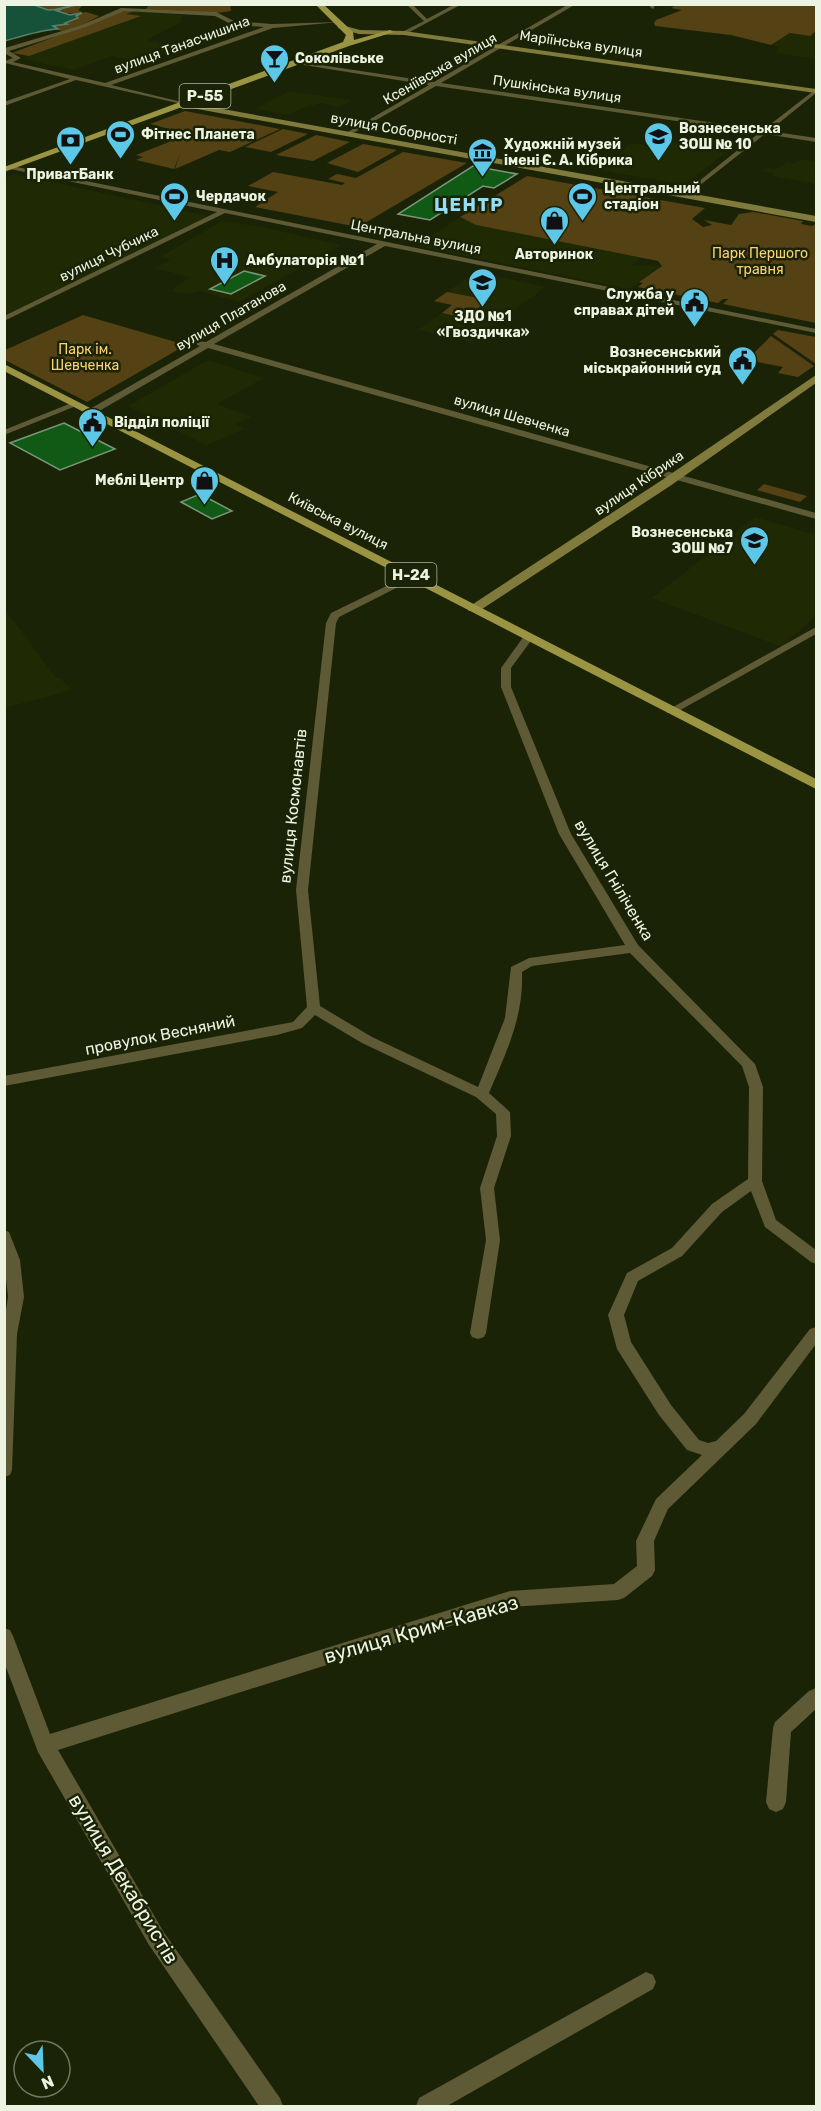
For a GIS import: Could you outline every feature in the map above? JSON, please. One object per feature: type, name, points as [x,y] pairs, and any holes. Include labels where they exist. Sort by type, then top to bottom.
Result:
[{"type":"main road","points":[[318,4],[350,37],[346,44]]},
{"type":"main road","name":"Маріїнська вулиця","points":[[339,24],[359,32],[404,33],[816,91]]},
{"type":"main road","points":[[346,44],[390,32]]},
{"type":"main road","name":"Р-55","points":[[8,169],[346,44]]},
{"type":"main road","name":"вулиця Соборності","points":[[184,104],[816,219]]},
{"type":"main road","name":"Київська вулиця","points":[[4,367],[816,785]]},
{"type":"main road","name":"вулиця Кібрика","points":[[474,608],[676,477],[816,378]]},
{"type":"street","points":[[408,4],[429,22]]},
{"type":"street","points":[[404,33],[460,4]]},
{"type":"street","name":"Ксеніївська вулиця","points":[[348,134],[439,84],[574,4]]},
{"type":"street","points":[[6,62],[18,58],[6,52],[7,49],[84,26],[123,9],[216,14],[233,23],[272,26]]},
{"type":"street","name":"вулиця Танасчишина","points":[[106,85],[272,26],[339,24]]},
{"type":"street","name":"вулиця Соборності","points":[[6,62],[184,104]]},
{"type":"street","name":"Пушкінська вулиця","points":[[294,63],[816,140]]},
{"type":"street","points":[[4,104],[77,78]]},
{"type":"street","points":[[685,195],[816,91]]},
{"type":"street","name":"Центральна вулиця","points":[[8,169],[816,331]]},
{"type":"street","name":"вулиця Чубчика","points":[[4,319],[225,211]]},
{"type":"street","name":"вулиця Платанова","points":[[4,433],[84,408],[204,344],[380,242]]},
{"type":"street","name":"вулиця Шевченка","points":[[204,344],[816,516]]},
{"type":"street","name":"вулиця Космонавтів","points":[[314,1008],[302,890],[331,623],[335,615],[413,576]]},
{"type":"street","points":[[671,711],[816,630]]},
{"type":"street","name":"вулиця Гніліченка","points":[[528,638],[506,668],[506,687],[565,834],[633,948],[748,1064],[756,1087],[755,1181]]},
{"type":"street","points":[[481,1094],[510,1029],[518,989],[516,970],[529,962],[633,948]]},
{"type":"street","points":[[314,1008],[367,1040],[481,1094],[503,1112],[504,1136],[487,1188],[493,1240],[478,1333]]},
{"type":"street","name":"провулок Весняний","points":[[4,1081],[277,1030],[297,1025],[314,1008]]},
{"type":"street","points":[[725,1446],[708,1450],[693,1445],[665,1410],[623,1344],[616,1315],[632,1277],[677,1252],[717,1208],[755,1181],[770,1223],[816,1258]]},
{"type":"street","points":[[4,1236],[14,1260],[16,1314],[9,1334],[4,1470]]},
{"type":"street","name":"вулиця Крим-Кавказ","points":[[45,1745],[510,1599],[618,1592],[646,1570],[645,1541],[662,1504],[725,1446],[750,1419],[816,1333]]},
{"type":"street","name":"вулиця Декабристів","points":[[4,1636],[45,1745],[156,1938],[272,2106]]},
{"type":"street","points":[[776,1802],[782,1728],[816,1697]]},
{"type":"street","points":[[427,2106],[646,1982]]},
{"type":"shaded area","points":[[5,4],[34,5],[48,10],[62,9],[57,11],[70,15],[82,13],[76,16],[78,18],[65,23],[67,24],[53,26],[58,29],[5,41]]},
{"type":"shaded area","points":[[134,11],[183,15],[180,20],[183,21],[147,40],[170,45],[129,60],[112,56],[73,70],[23,59],[28,56],[12,53]]},
{"type":"shaded area","points":[[816,31],[816,59],[776,53],[779,46],[771,45],[790,33],[809,36]]},
{"type":"shaded area","points":[[289,91],[351,101],[339,107],[321,103],[288,115],[255,109]]},
{"type":"shaded area","name":"Вознесенська ЗОШ № 10","points":[[664,141],[727,152],[684,185],[593,169],[605,160],[601,159],[608,154],[617,156],[630,143],[656,147]]},
{"type":"shaded area","points":[[816,158],[816,184],[772,176],[774,173],[763,171],[767,168],[777,169],[787,162],[794,164],[800,159],[813,161]]},
{"type":"shaded area","points":[[14,174],[209,216],[5,315],[5,178]]},
{"type":"shaded area","points":[[460,217],[476,225],[641,258],[632,266],[662,265],[629,289],[416,246]]},
{"type":"shaded area","points":[[222,221],[262,227],[341,245],[239,302],[199,291],[192,294],[173,292],[173,289],[190,277],[154,268],[170,260],[160,257]]},
{"type":"shaded area","name":"ЗДО №1 «Гвоздичка»","points":[[476,272],[546,287],[471,342],[418,330],[452,306],[434,301]]},
{"type":"shaded area","points":[[208,360],[264,378],[217,404],[252,417],[235,424],[244,429],[206,445],[128,406]]},
{"type":"shaded area","name":"Вознесенська ЗОШ №7","points":[[755,517],[816,535],[816,616],[782,647],[652,598]]},
{"type":"shaded area","points":[[4,608],[56,678],[60,678],[72,690],[5,708]]},
{"type":"green space","points":[[230,4],[231,11],[217,13],[146,9],[149,5]]},
{"type":"green space","points":[[34,5],[83,5],[78,10],[81,13],[86,12],[99,16],[81,26],[62,31],[52,27],[75,20],[78,14],[61,13],[58,9],[48,10]]},
{"type":"green space","points":[[676,5],[816,5],[816,31],[810,36],[790,33],[771,45],[731,35],[655,26],[656,20],[682,10],[671,8]]},
{"type":"green space","points":[[122,11],[134,11],[126,14],[141,16],[29,56],[12,53]]},
{"type":"green space","points":[[185,111],[280,129],[230,152],[219,150],[175,169],[180,153],[174,169],[136,160],[143,157],[136,155],[189,134],[150,124]]},
{"type":"green space","points":[[283,129],[308,134],[271,152],[245,147]]},
{"type":"green space","points":[[316,135],[350,142],[313,161],[276,155]]},
{"type":"green space","points":[[363,144],[397,150],[358,172],[327,163]]},
{"type":"green space","points":[[403,152],[467,163],[358,227],[255,207],[278,192],[248,186],[273,172],[342,185],[345,183],[328,179],[337,174],[356,178]]},
{"type":"green space","name":"Парк Першого травня","points":[[527,176],[705,208],[692,219],[703,227],[712,225],[704,220],[731,225],[739,214],[753,212],[803,221],[801,224],[812,226],[816,224],[816,323],[723,304],[728,299],[723,299],[718,303],[638,287],[643,283],[639,282],[662,266],[658,261],[476,225],[460,217]]},
{"type":"green space","points":[[447,292],[489,300],[465,318],[442,313],[452,305],[434,301]]},
{"type":"green space","name":"Парк ім. Шевченка","points":[[83,315],[186,345],[87,402],[5,360],[5,350]]},
{"type":"green space","points":[[778,330],[816,337],[816,364],[773,334]]},
{"type":"green space","points":[[771,336],[814,366],[798,377],[778,373],[783,367],[747,360]]},
{"type":"green space","points":[[764,484],[807,496],[800,502],[757,490]]},
{"type":"building","points":[[473,166],[517,174],[494,188],[483,186],[430,220],[398,214]]},
{"type":"building","name":"Амбулаторія №1","points":[[244,271],[265,276],[231,294],[210,289]]},
{"type":"building","points":[[64,423],[115,449],[60,470],[10,443]]},
{"type":"building","name":"Меблі Центр","points":[[200,494],[232,511],[212,519],[181,502]]},
{"type":"waterway","points":[[55,10],[79,4]]},
{"type":"place","name":"Соколівське","points":[[274,84]]},
{"type":"place","name":"Фітнес Планета","points":[[120,160]]},
{"type":"place","name":"Вознесенська ЗОШ № 10","points":[[658,162]]},
{"type":"place","name":"ПриватБанк","points":[[70,166]]},
{"type":"place","name":"Художній музей імені Є. А. Кібрика","points":[[483,178]]},
{"type":"place","name":"Чердачок","points":[[175,222]]},
{"type":"place","name":"Центральний стадіон","points":[[583,222]]},
{"type":"place","name":"Авторинок","points":[[554,246]]},
{"type":"place","name":"Амбулаторія №1","points":[[225,286]]},
{"type":"place","name":"ЗДО №1 «Гвоздичка»","points":[[483,308]]},
{"type":"place","name":"Служба у справах дітей","points":[[695,328]]},
{"type":"place","name":"Вознесенський міськрайонний суд","points":[[742,386]]},
{"type":"place","name":"Відділ поліції","points":[[93,448]]},
{"type":"place","name":"Меблі Центр","points":[[205,506]]},
{"type":"place","name":"Вознесенська ЗОШ №7","points":[[754,566]]},
{"type":"district","name":"ЦЕНТР","points":[[469,205]]}]
